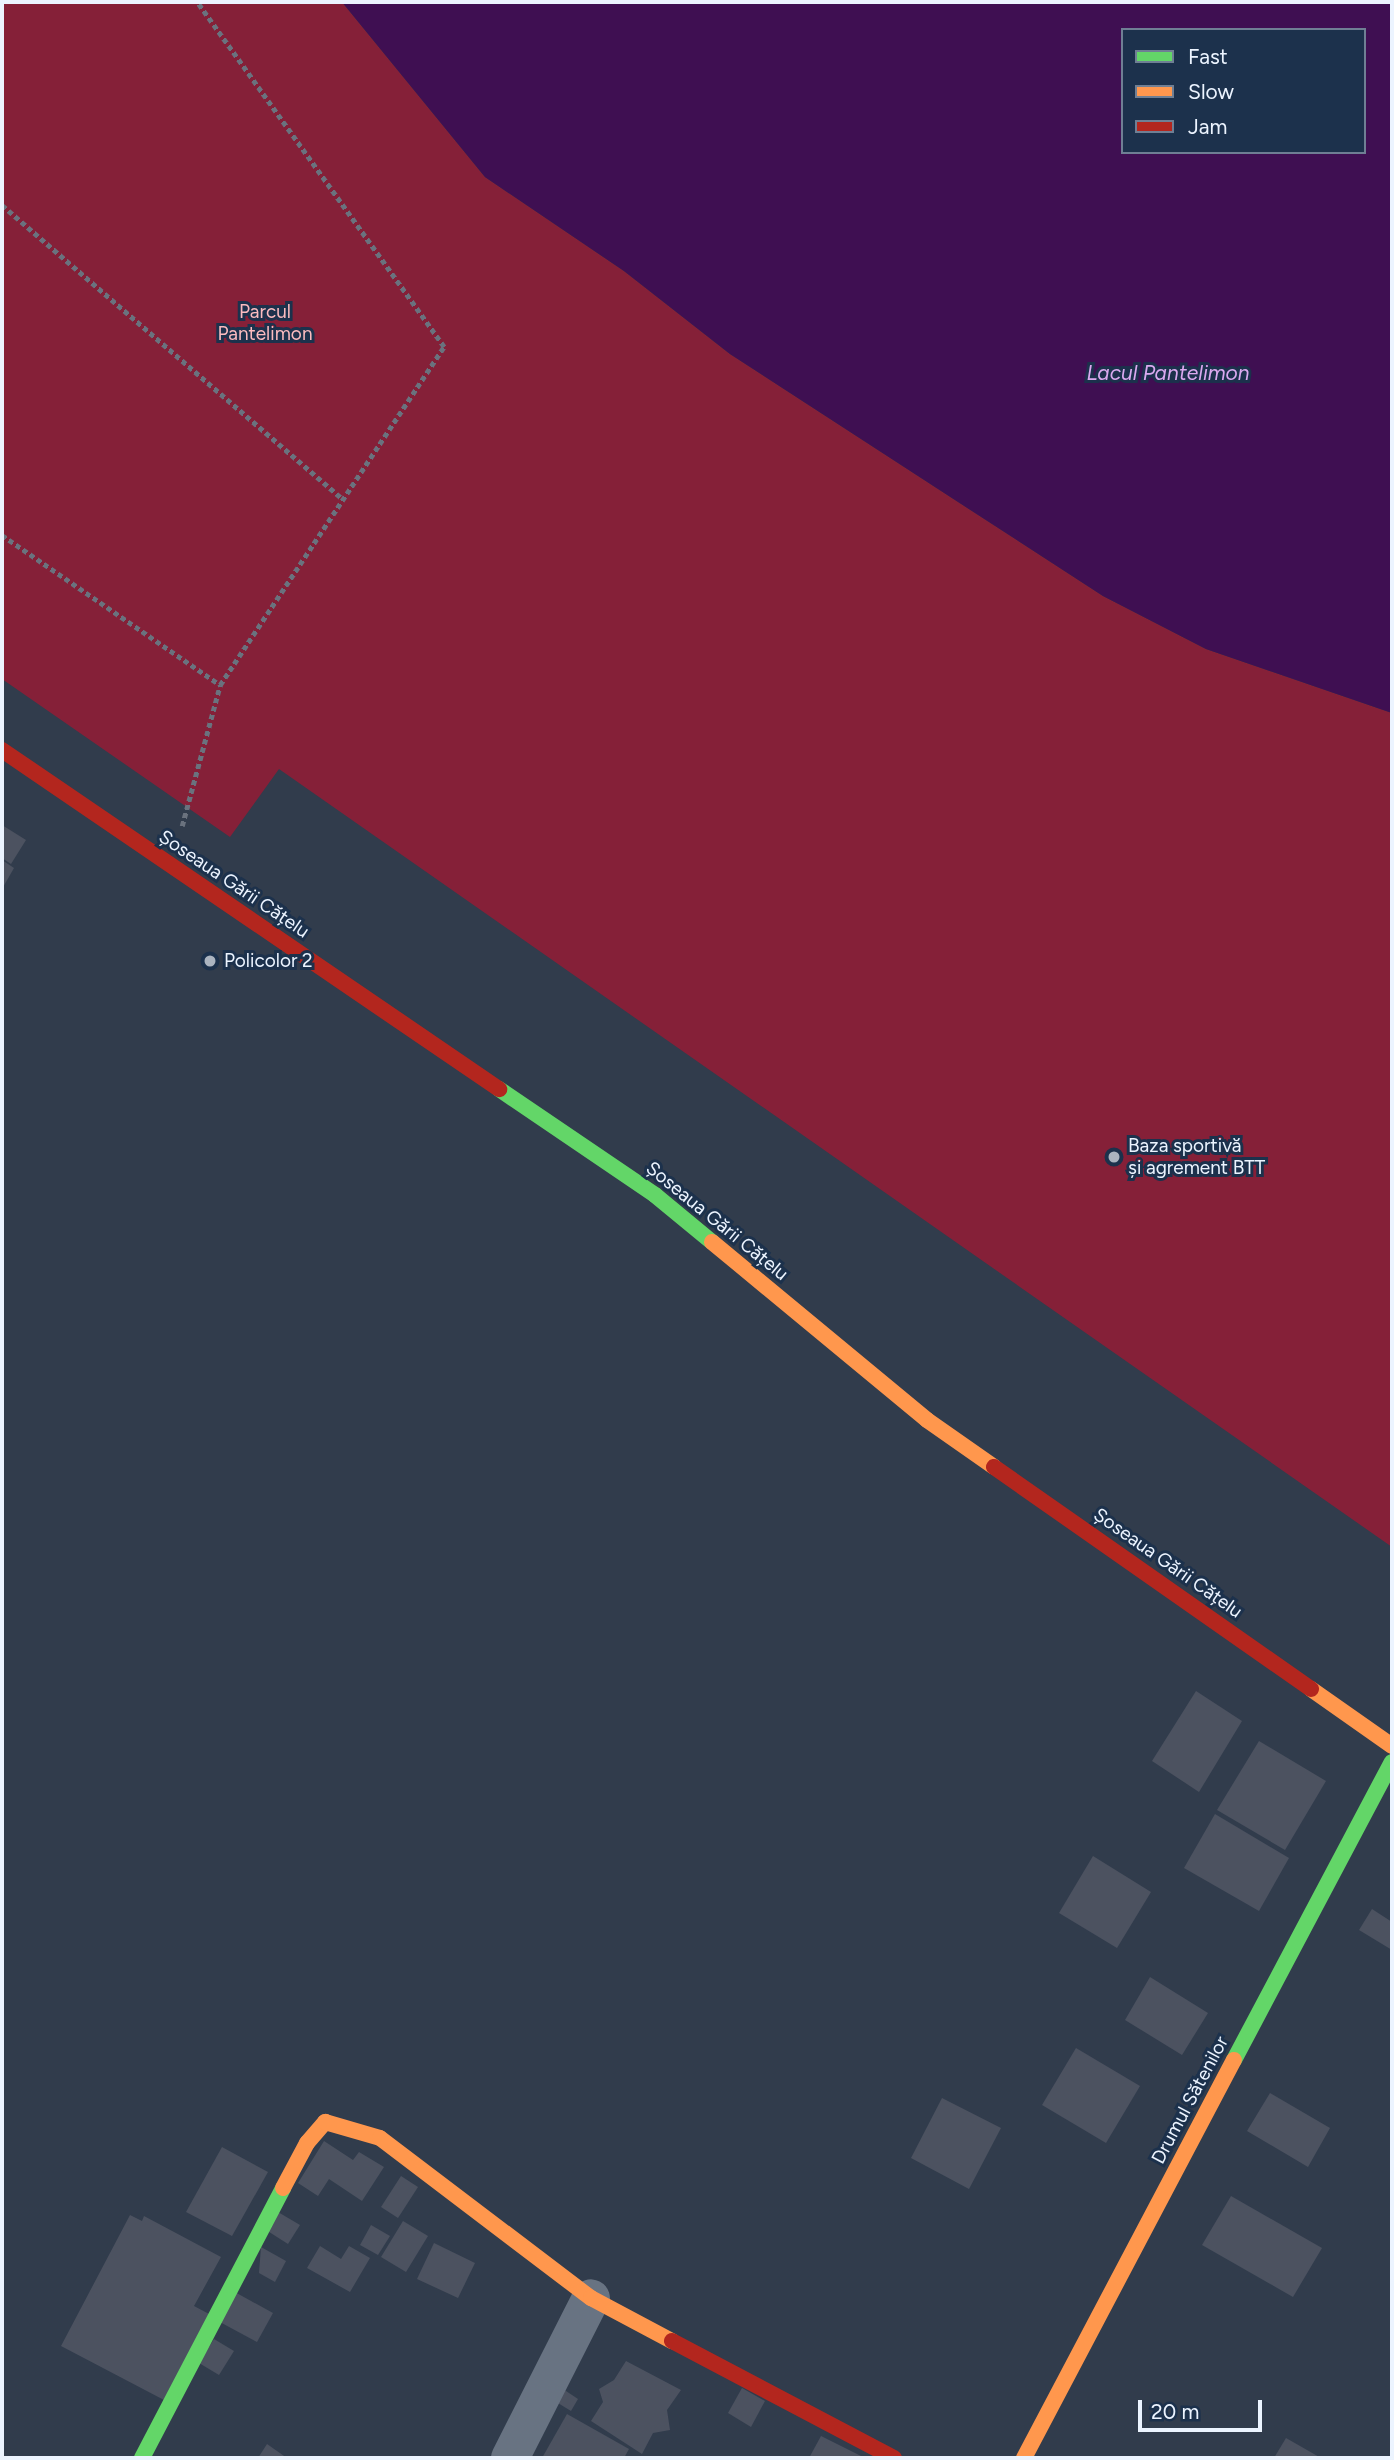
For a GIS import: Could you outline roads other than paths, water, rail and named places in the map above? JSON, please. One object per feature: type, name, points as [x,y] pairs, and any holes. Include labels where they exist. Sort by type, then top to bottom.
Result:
[{"type":"street","name":"Șoseaua Gării Cățelu","points":[[2,750],[655,1195],[927,1420],[1392,1746]]},
{"type":"street","name":"Drumul Sătenilor","points":[[1024,2458],[1392,1762]]},
{"type":"street","points":[[142,2458],[307,2143],[325,2123],[380,2138],[591,2298],[894,2458]]},
{"type":"street","points":[[510,2458],[591,2298]]},
{"type":"water","name":"Lacul Pantelimon","points":[[342,2],[1392,2],[1392,713],[1206,649],[1103,596],[730,354],[624,271],[485,177]]},
{"type":"place","name":"Policolor 2","points":[[210,961]]},
{"type":"place","name":"Baza sportivă și agrement BTT","points":[[1114,1157]]},
{"type":"park label","name":"Parcul Pantelimon","points":[[265,323]]}]
